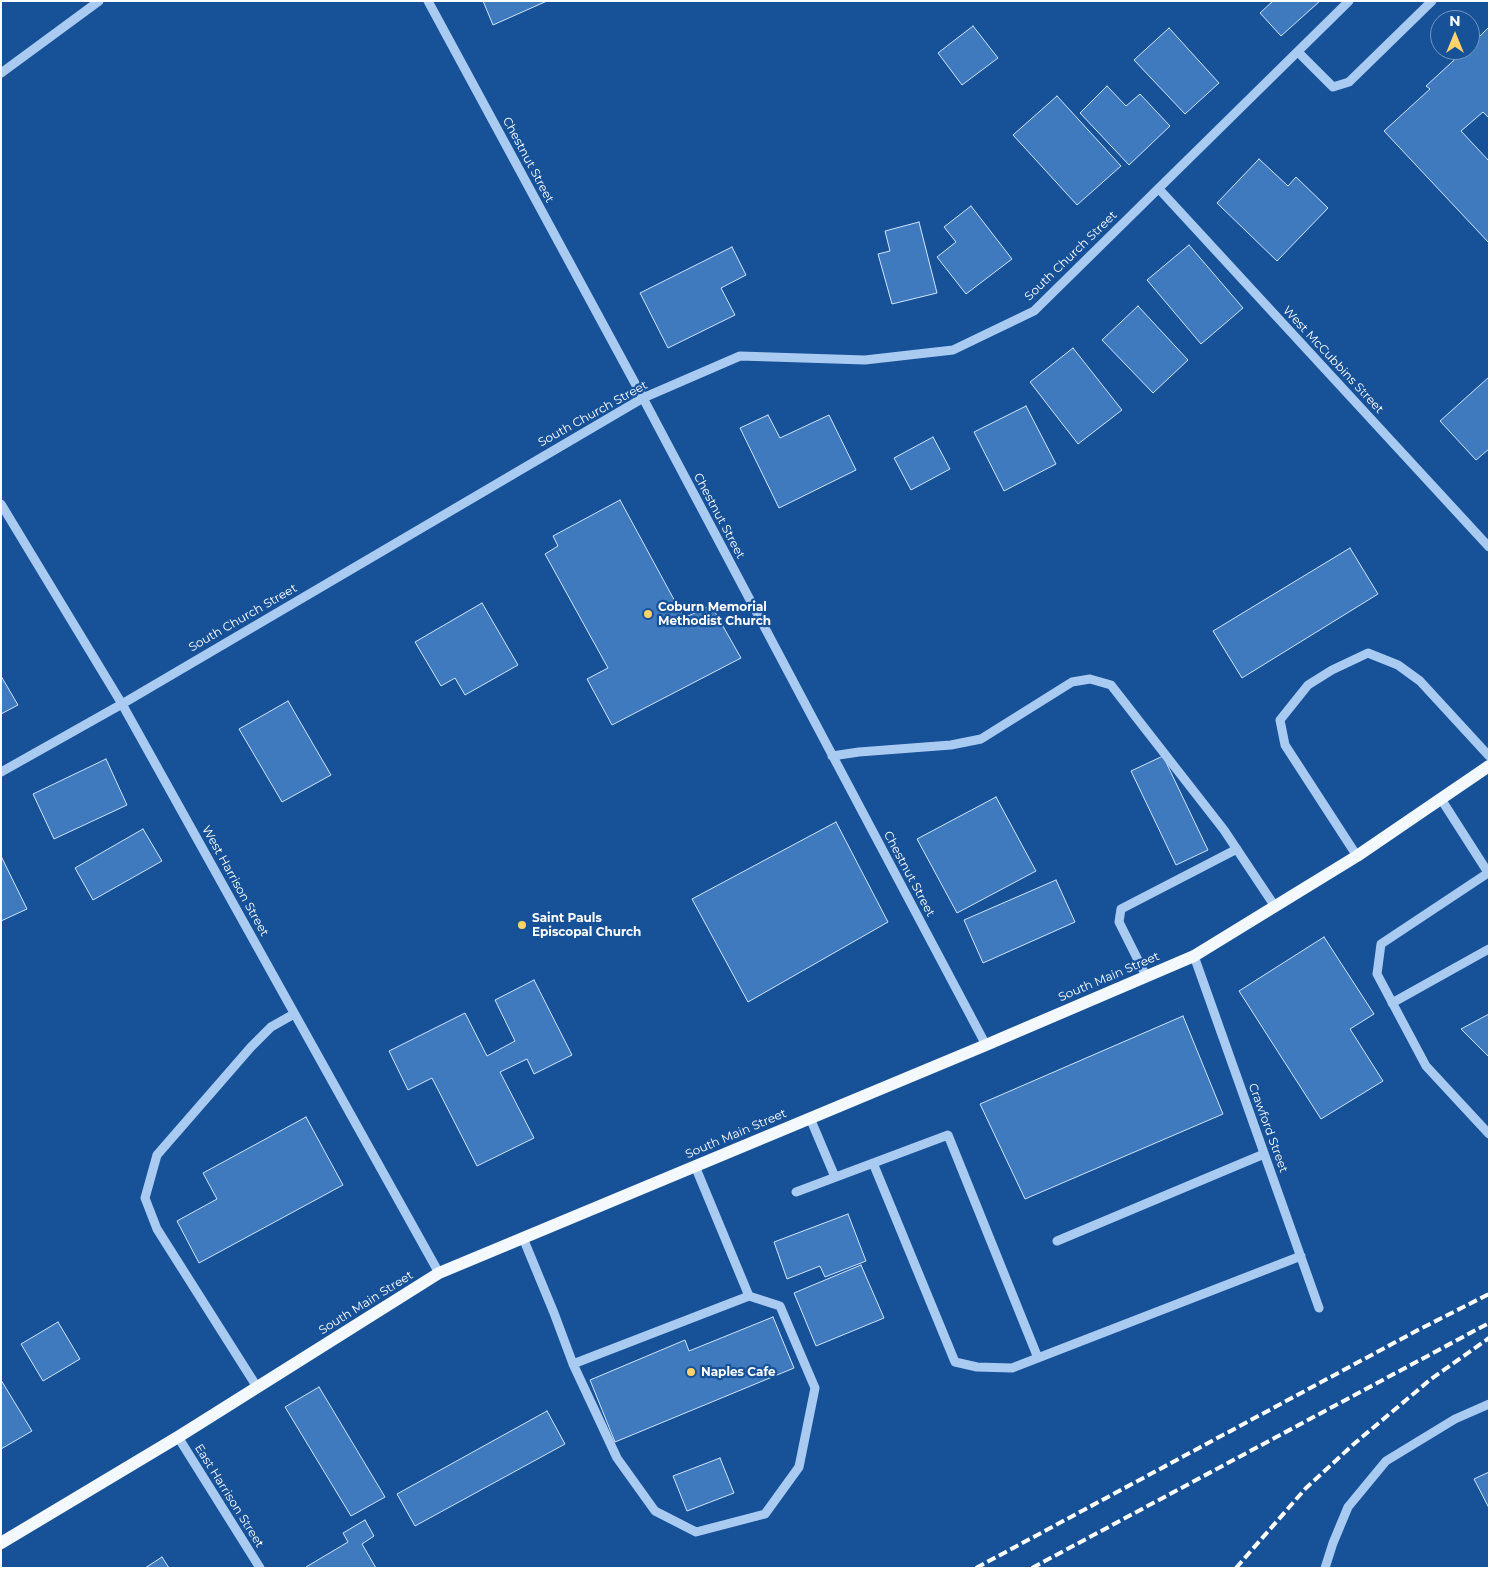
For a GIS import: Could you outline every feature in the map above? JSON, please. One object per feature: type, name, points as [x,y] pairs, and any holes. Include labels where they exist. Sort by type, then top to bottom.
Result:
[{"type":"main road","name":"South Main Street","points":[[1,1543],[178,1437],[439,1273],[986,1045],[1194,956],[1356,856],[1489,766]]},
{"type":"street","points":[[1,74],[99,1]]},
{"type":"street","name":"Chestnut Street","points":[[428,1],[643,398],[986,1045]]},
{"type":"street","name":"South Church Street","points":[[1,772],[122,704],[643,398],[740,356],[865,360],[953,350],[1034,310],[1349,1]]},
{"type":"street","points":[[1298,52],[1333,87],[1349,82],[1432,1]]},
{"type":"street","name":"West McCubbins Street","points":[[1159,189],[1489,548]]},
{"type":"street","name":"West Harrison Street","points":[[1,504],[122,704],[439,1273]]},
{"type":"street","points":[[1356,856],[1285,745],[1280,720],[1308,685],[1332,670],[1368,653],[1398,665],[1420,681],[1489,756]]},
{"type":"street","points":[[832,756],[951,745],[981,739],[1072,682],[1090,680],[1111,685],[1224,830],[1274,905]]},
{"type":"street","points":[[1441,799],[1488,874],[1381,944],[1377,974],[1426,1066],[1489,1134]]},
{"type":"street","points":[[1146,976],[1119,922],[1121,909],[1237,850]]},
{"type":"street","points":[[1392,1003],[1489,949]]},
{"type":"street","name":"Crawford Street","points":[[1194,956],[1319,1308]]},
{"type":"street","points":[[257,1387],[157,1229],[145,1198],[157,1155],[264,1034],[271,1027],[294,1014]]},
{"type":"street","points":[[810,1118],[835,1177]]},
{"type":"street","points":[[796,1192],[948,1134],[1038,1358]]},
{"type":"street","points":[[1057,1241],[1264,1154]]},
{"type":"street","points":[[873,1163],[955,1362],[976,1366],[1012,1368],[1301,1256]]},
{"type":"street","points":[[695,1166],[749,1296]]},
{"type":"street","points":[[523,1238],[573,1364],[617,1458],[655,1511],[696,1532],[765,1514],[799,1467],[815,1388],[780,1306],[749,1296],[573,1364]]},
{"type":"street","points":[[1325,1568],[1348,1507],[1386,1461],[1455,1419],[1489,1404]]},
{"type":"street","name":"East Harrison Street","points":[[178,1437],[260,1568]]},
{"type":"building","points":[[483,1],[547,1],[493,25]]},
{"type":"building","points":[[1273,1],[1320,1],[1281,36],[1260,13]]},
{"type":"building","points":[[973,26],[998,58],[962,85],[938,53]]},
{"type":"building","points":[[1489,27],[1489,118],[1483,112],[1461,131],[1489,161],[1489,243],[1384,131],[1430,89],[1426,86],[1454,60],[1480,60],[1480,36]]},
{"type":"building","points":[[1169,28],[1219,83],[1185,114],[1134,60]]},
{"type":"building","points":[[1107,86],[1126,106],[1140,94],[1170,126],[1129,165],[1080,113]]},
{"type":"building","points":[[1057,96],[1121,166],[1077,205],[1013,135]]},
{"type":"building","points":[[1259,159],[1288,186],[1296,177],[1328,208],[1277,261],[1217,203]]},
{"type":"building","points":[[971,206],[1012,259],[966,294],[937,257],[956,242],[944,227]]},
{"type":"building","points":[[919,222],[937,293],[892,304],[878,254],[890,251],[885,231]]},
{"type":"building","points":[[1189,245],[1243,308],[1201,344],[1147,280]]},
{"type":"building","points":[[732,247],[746,275],[721,288],[735,315],[668,348],[640,293]]},
{"type":"building","points":[[1138,306],[1188,360],[1153,393],[1102,340]]},
{"type":"building","points":[[1073,348],[1122,410],[1078,444],[1030,382]]},
{"type":"building","points":[[1489,377],[1489,449],[1476,460],[1440,421]]},
{"type":"building","points":[[1026,406],[1056,464],[1004,491],[974,432]]},
{"type":"building","points":[[768,415],[780,438],[829,415],[856,470],[779,508],[740,428]]},
{"type":"building","points":[[933,437],[950,469],[911,490],[894,458]]},
{"type":"building","points":[[620,500],[684,618],[711,605],[741,658],[612,725],[587,679],[608,668],[545,554],[558,546],[553,536]]},
{"type":"building","points":[[1350,548],[1378,594],[1242,678],[1213,631]]},
{"type":"building","points":[[482,603],[518,665],[465,695],[455,678],[441,686],[415,642]]},
{"type":"building","points":[[1,676],[18,705],[1,714]]},
{"type":"building","points":[[288,701],[331,775],[282,802],[239,729]]},
{"type":"building","points":[[1163,756],[1208,850],[1176,865],[1131,771]]},
{"type":"building","points":[[106,759],[127,805],[54,839],[33,794]]},
{"type":"building","points":[[996,797],[1036,871],[957,913],[917,839]]},
{"type":"building","points":[[836,822],[888,922],[748,1002],[692,899]]},
{"type":"building","points":[[143,829],[162,861],[93,900],[75,868]]},
{"type":"building","points":[[1,856],[27,909],[1,921]]},
{"type":"building","points":[[1056,880],[1075,922],[983,963],[964,920]]},
{"type":"building","points":[[1324,937],[1374,1014],[1350,1029],[1383,1081],[1321,1119],[1239,991]]},
{"type":"building","points":[[534,980],[572,1055],[534,1074],[527,1059],[500,1072],[534,1138],[477,1166],[432,1078],[408,1090],[389,1051],[465,1013],[487,1056],[515,1041],[495,1000]]},
{"type":"building","points":[[1489,1014],[1489,1057],[1461,1029]]},
{"type":"building","points":[[1183,1016],[1223,1114],[1025,1199],[980,1104]]},
{"type":"building","points":[[306,1117],[343,1185],[199,1263],[177,1221],[217,1199],[203,1173]]},
{"type":"building","points":[[848,1214],[866,1261],[825,1277],[820,1266],[787,1279],[774,1242]]},
{"type":"building","points":[[861,1265],[884,1318],[816,1346],[794,1293]]},
{"type":"building","points":[[773,1317],[794,1368],[615,1442],[590,1380],[685,1340],[689,1351]]},
{"type":"building","points":[[58,1322],[80,1359],[43,1381],[21,1344]]},
{"type":"building","points":[[1,1380],[32,1431],[1,1449]]},
{"type":"building","points":[[319,1387],[385,1497],[351,1516],[285,1407]]},
{"type":"building","points":[[547,1411],[565,1444],[415,1526],[397,1494]]},
{"type":"building","points":[[720,1458],[734,1493],[687,1511],[673,1476]]},
{"type":"building","points":[[1489,1472],[1489,1508],[1474,1479]]},
{"type":"building","points":[[365,1520],[374,1536],[362,1544],[376,1568],[306,1567],[348,1542],[343,1533]]},
{"type":"building","points":[[162,1557],[169,1568],[145,1568]]},
{"type":"railway","points":[[976,1568],[1418,1330],[1489,1294]]},
{"type":"railway","points":[[1032,1568],[1489,1323]]},
{"type":"railway","points":[[1236,1568],[1306,1488],[1355,1443],[1431,1379],[1489,1338]]},
{"type":"place","name":"Coburn Memorial Methodist Church","points":[[648,614]]},
{"type":"place","name":"Saint Pauls Episcopal Church","points":[[522,925]]},
{"type":"place","name":"Naples Cafe","points":[[691,1372]]}]
